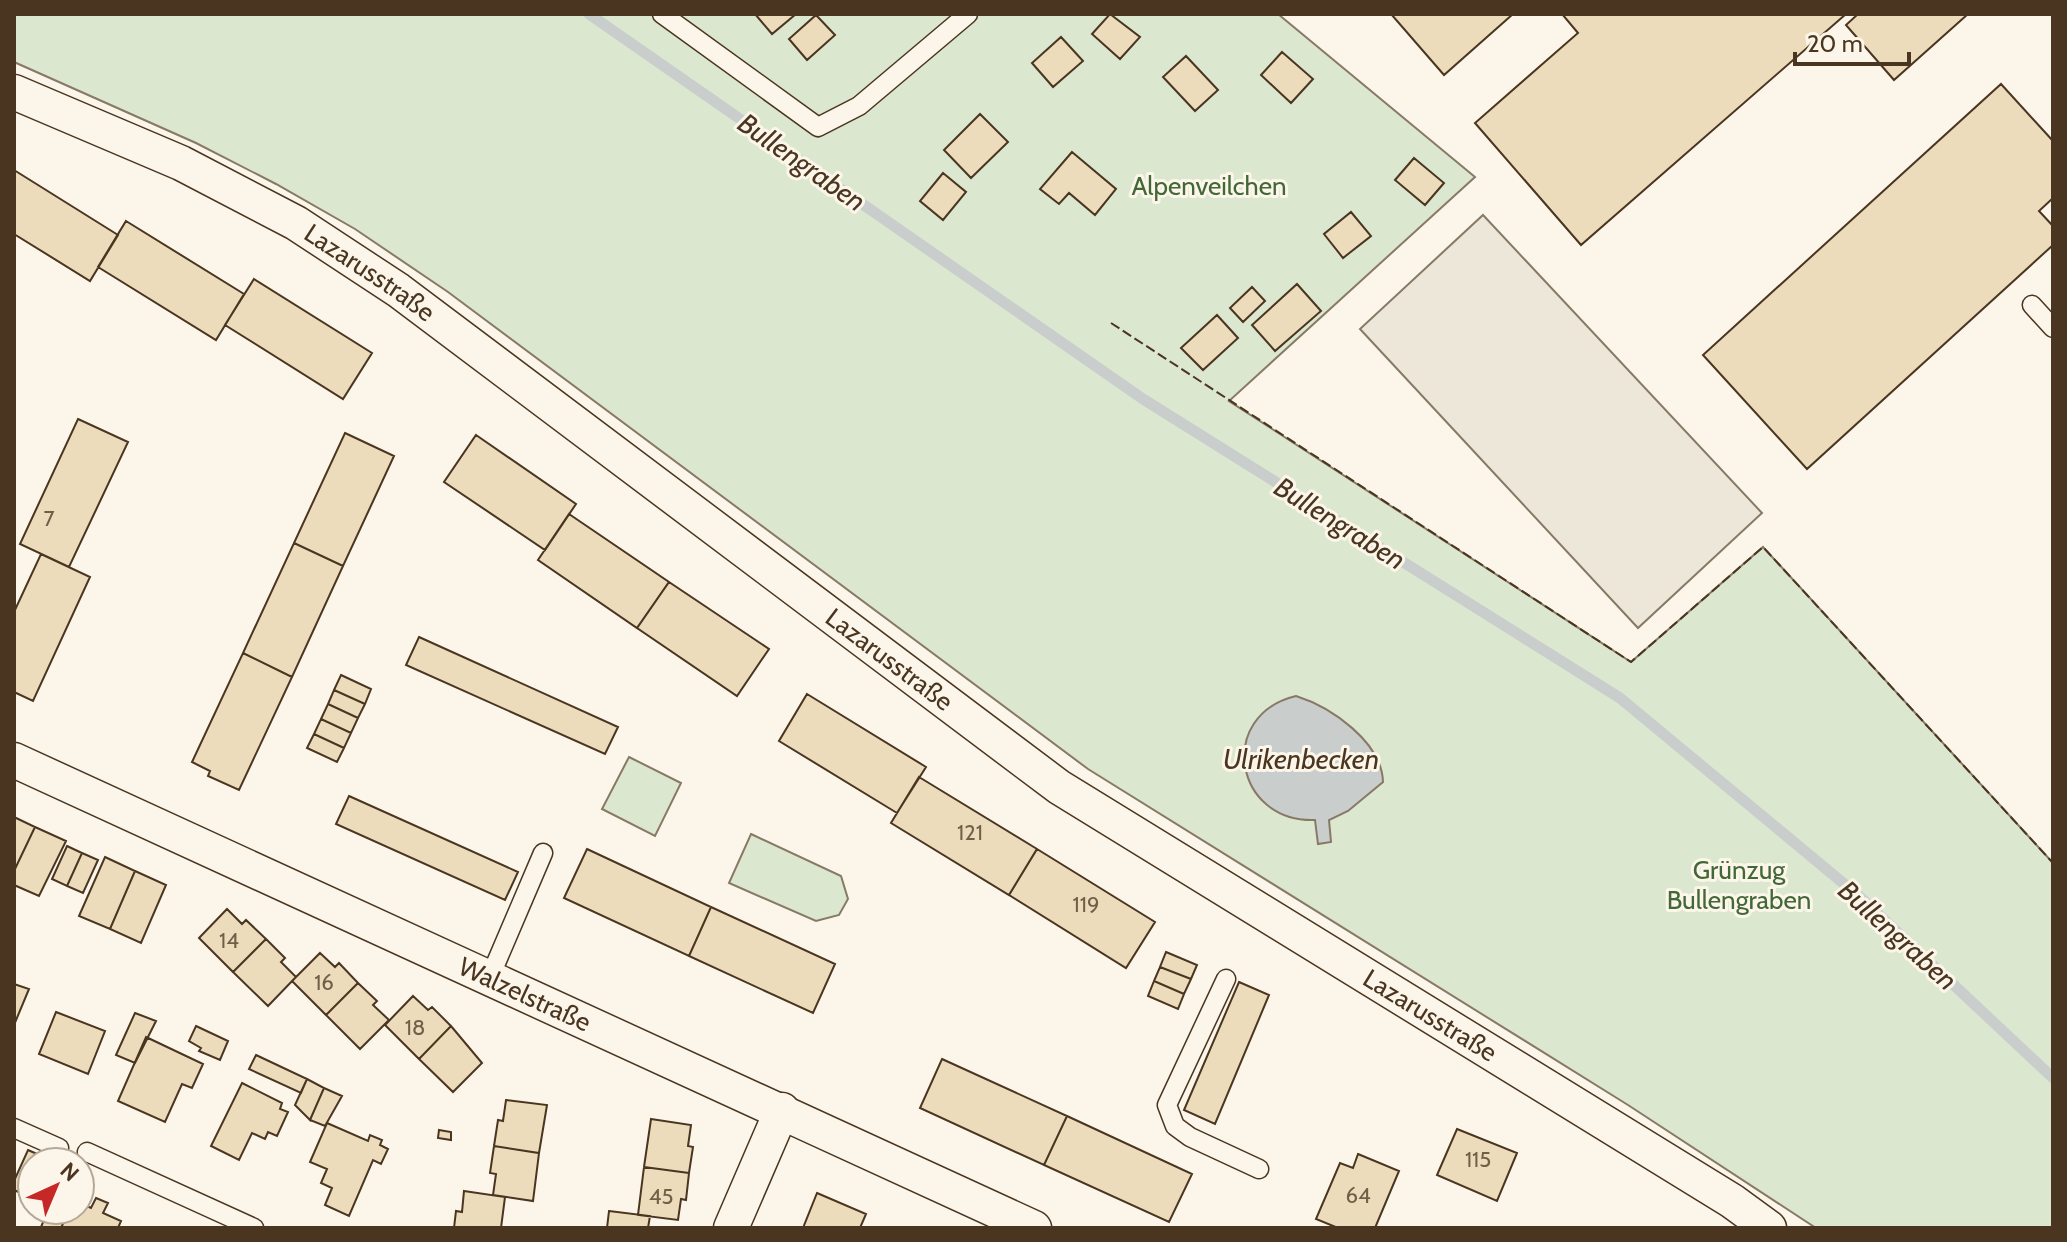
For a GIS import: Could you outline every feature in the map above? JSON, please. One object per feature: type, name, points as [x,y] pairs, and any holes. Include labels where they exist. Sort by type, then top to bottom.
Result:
[{"type":"street","name":"Lazarusstraße","points":[[14,92],[181,163],[296,223],[398,290],[1059,787],[1732,1201],[1769,1228]]},
{"type":"street","name":"Walzelstraße","points":[[14,760],[1034,1228]]},
{"type":"street","points":[[731,1228],[782,1110]]},
{"type":"lane","points":[[662,14],[818,127],[859,106],[968,14]]},
{"type":"lane","points":[[2032,305],[2053,328]]},
{"type":"lane","points":[[490,977],[543,853]]},
{"type":"lane","points":[[1226,979],[1167,1105],[1175,1126],[1190,1137],[1259,1169]]},
{"type":"lane","points":[[14,1128],[54,1146]]},
{"type":"lane","points":[[96,1156],[254,1228]]},
{"type":"green space","name":"Grünzug Bullengraben","points":[[14,14],[1278,14],[1475,177],[1229,401],[1631,662],[1763,547],[2053,863],[2053,1228],[1816,1228],[1628,1105],[1088,769],[448,292],[355,229],[196,143],[14,62]]},
{"type":"green space","points":[[629,757],[681,783],[655,836],[602,809]]},
{"type":"green space","points":[[751,834],[841,876],[848,899],[839,915],[816,921],[729,883]]},
{"type":"shaded area","points":[[1483,215],[1762,513],[1638,628],[1360,329]]},
{"type":"water","name":"Ulrikenbecken","points":[[1296,696],[1339,717],[1364,740],[1380,767],[1383,782],[1348,811],[1329,820],[1331,842],[1318,844],[1315,820],[1288,816],[1267,805],[1252,787],[1245,766],[1245,744],[1254,724],[1271,707]]},
{"type":"building","points":[[755,14],[796,14],[772,34]]},
{"type":"building","points":[[1110,14],[1140,37],[1120,59],[1092,34]]},
{"type":"building","points":[[1391,14],[1513,14],[1444,75]]},
{"type":"building","points":[[1562,14],[1846,14],[1581,245],[1475,123],[1578,33]]},
{"type":"building","points":[[1858,14],[1968,14],[1894,80],[1846,25]]},
{"type":"building","points":[[816,15],[835,35],[807,60],[789,39]]},
{"type":"building","points":[[1061,37],[1083,61],[1053,87],[1032,63]]},
{"type":"building","points":[[1282,52],[1313,79],[1291,103],[1261,75]]},
{"type":"building","points":[[1186,56],[1218,90],[1195,111],[1163,77]]},
{"type":"building","points":[[2001,84],[2053,141],[2053,198],[2039,211],[2053,226],[2053,245],[1807,469],[1703,355]]},
{"type":"building","points":[[980,114],[1008,142],[971,178],[944,150]]},
{"type":"building","points":[[1072,152],[1116,189],[1095,215],[1069,193],[1059,204],[1040,189]]},
{"type":"building","points":[[1414,158],[1444,183],[1425,205],[1395,180]]},
{"type":"building","points":[[14,170],[118,235],[90,281],[14,234]]},
{"type":"building","points":[[943,173],[966,192],[943,220],[920,201]]},
{"type":"building","points":[[1351,212],[1371,236],[1343,258],[1324,234]]},
{"type":"building","points":[[126,221],[244,294],[216,340],[98,267]]},
{"type":"building","points":[[254,279],[372,353],[343,399],[225,325]]},
{"type":"building","points":[[1297,284],[1321,311],[1275,351],[1252,325]]},
{"type":"building","points":[[1252,287],[1265,301],[1243,322],[1230,308]]},
{"type":"building","points":[[1217,315],[1238,338],[1203,370],[1181,348]]},
{"type":"building","points":[[78,419],[128,442],[69,567],[20,544]]},
{"type":"building","points":[[345,433],[394,456],[343,566],[294,543]]},
{"type":"building","points":[[476,435],[576,504],[545,550],[444,482]]},
{"type":"building","points":[[569,514],[669,582],[637,628],[538,560]]},
{"type":"building","points":[[294,543],[343,566],[292,677],[243,653]]},
{"type":"building","points":[[41,554],[90,577],[33,701],[14,692],[14,612]]},
{"type":"building","points":[[669,582],[769,649],[737,696],[637,628]]},
{"type":"building","points":[[419,637],[618,727],[605,754],[406,665]]},
{"type":"building","points":[[243,653],[292,677],[239,790],[208,776],[210,771],[192,762]]},
{"type":"building","points":[[341,675],[371,689],[365,704],[334,690]]},
{"type":"building","points":[[334,690],[365,704],[358,718],[328,704]]},
{"type":"building","points":[[807,694],[926,767],[897,813],[779,741]]},
{"type":"building","points":[[328,704],[358,718],[351,733],[321,719]]},
{"type":"building","points":[[321,719],[351,733],[344,748],[314,734]]},
{"type":"building","points":[[314,734],[344,748],[337,762],[307,748]]},
{"type":"building","points":[[919,777],[1037,849],[1009,895],[891,823]]},
{"type":"building","points":[[349,796],[518,872],[505,900],[336,824]]},
{"type":"building","points":[[14,817],[35,827],[14,871]]},
{"type":"building","points":[[35,827],[66,841],[39,896],[14,885],[14,871]]},
{"type":"building","points":[[67,846],[82,853],[67,886],[52,879]]},
{"type":"building","points":[[587,849],[711,907],[689,956],[564,898]]},
{"type":"building","points":[[1037,849],[1155,922],[1126,968],[1009,895]]},
{"type":"building","points":[[82,853],[98,860],[83,893],[67,886]]},
{"type":"building","points":[[105,857],[135,871],[110,929],[79,916]]},
{"type":"building","points":[[135,871],[166,885],[141,943],[110,929]]},
{"type":"building","points":[[711,907],[835,964],[813,1013],[689,956]]},
{"type":"building","points":[[227,909],[242,924],[246,920],[266,939],[233,972],[199,938]]},
{"type":"building","points":[[266,939],[285,958],[281,962],[296,977],[268,1006],[233,972]]},
{"type":"building","points":[[1166,952],[1197,965],[1191,979],[1160,967]]},
{"type":"building","points":[[320,953],[335,967],[339,963],[358,983],[326,1015],[292,981]]},
{"type":"building","points":[[1160,967],[1191,979],[1184,994],[1154,981]]},
{"type":"building","points":[[1154,981],[1184,994],[1178,1009],[1148,996]]},
{"type":"building","points":[[1239,982],[1269,995],[1215,1124],[1184,1110]]},
{"type":"building","points":[[358,983],[377,1001],[373,1005],[389,1020],[360,1049],[326,1015]]},
{"type":"building","points":[[14,984],[29,989],[14,1025]]},
{"type":"building","points":[[413,996],[428,1010],[432,1007],[451,1026],[419,1059],[385,1025]]},
{"type":"building","points":[[56,1012],[105,1031],[88,1074],[39,1054]]},
{"type":"building","points":[[135,1013],[156,1021],[135,1063],[116,1055]]},
{"type":"building","points":[[196,1026],[228,1041],[220,1060],[199,1051],[201,1048],[189,1041]]},
{"type":"building","points":[[451,1026],[482,1063],[453,1092],[419,1059]]},
{"type":"building","points":[[146,1037],[203,1064],[192,1088],[182,1084],[165,1122],[118,1101]]},
{"type":"building","points":[[256,1055],[307,1079],[301,1093],[249,1069]]},
{"type":"building","points":[[942,1059],[1067,1116],[1044,1165],[920,1108]]},
{"type":"building","points":[[307,1079],[324,1088],[310,1120],[295,1105]]},
{"type":"building","points":[[242,1083],[282,1103],[280,1109],[288,1112],[277,1136],[268,1132],[265,1139],[252,1133],[239,1160],[211,1146]]},
{"type":"building","points":[[324,1088],[342,1096],[325,1126],[310,1120]]},
{"type":"building","points":[[506,1100],[547,1105],[539,1153],[494,1146],[498,1120],[503,1121]]},
{"type":"building","points":[[1067,1116],[1192,1174],[1169,1222],[1044,1165]]},
{"type":"building","points":[[651,1119],[691,1125],[688,1146],[693,1147],[689,1173],[644,1167]]},
{"type":"building","points":[[327,1123],[368,1141],[370,1135],[382,1140],[380,1145],[388,1149],[381,1164],[373,1160],[349,1216],[325,1205],[332,1188],[321,1183],[327,1169],[310,1162]]},
{"type":"building","points":[[1457,1129],[1517,1153],[1497,1201],[1437,1175]]},
{"type":"building","points":[[439,1130],[451,1132],[451,1140],[438,1138]]},
{"type":"building","points":[[494,1146],[539,1153],[533,1201],[493,1195],[496,1174],[490,1173]]},
{"type":"building","points":[[1358,1154],[1399,1171],[1375,1228],[1338,1228],[1316,1219],[1340,1163],[1353,1168]]},
{"type":"building","points":[[644,1167],[689,1173],[686,1200],[681,1199],[678,1220],[638,1215]]},
{"type":"building","points":[[464,1191],[505,1197],[501,1228],[454,1228],[456,1211],[462,1212]]},
{"type":"building","points":[[817,1193],[866,1214],[860,1228],[803,1228]]},
{"type":"building","points":[[96,1198],[108,1203],[103,1213],[121,1221],[118,1228],[61,1228],[96,1226]]},
{"type":"building","points":[[609,1211],[650,1216],[648,1228],[607,1228]]},
{"type":"waterway","name":"Bullengraben","points":[[589,14],[1143,399],[1620,698],[1860,897],[2053,1078]]},
{"type":"fence","points":[[1111,323],[1631,662],[1763,547],[2053,863]]},
{"type":"park label","name":"Alpenveilchen","points":[[1209,186]]}]
